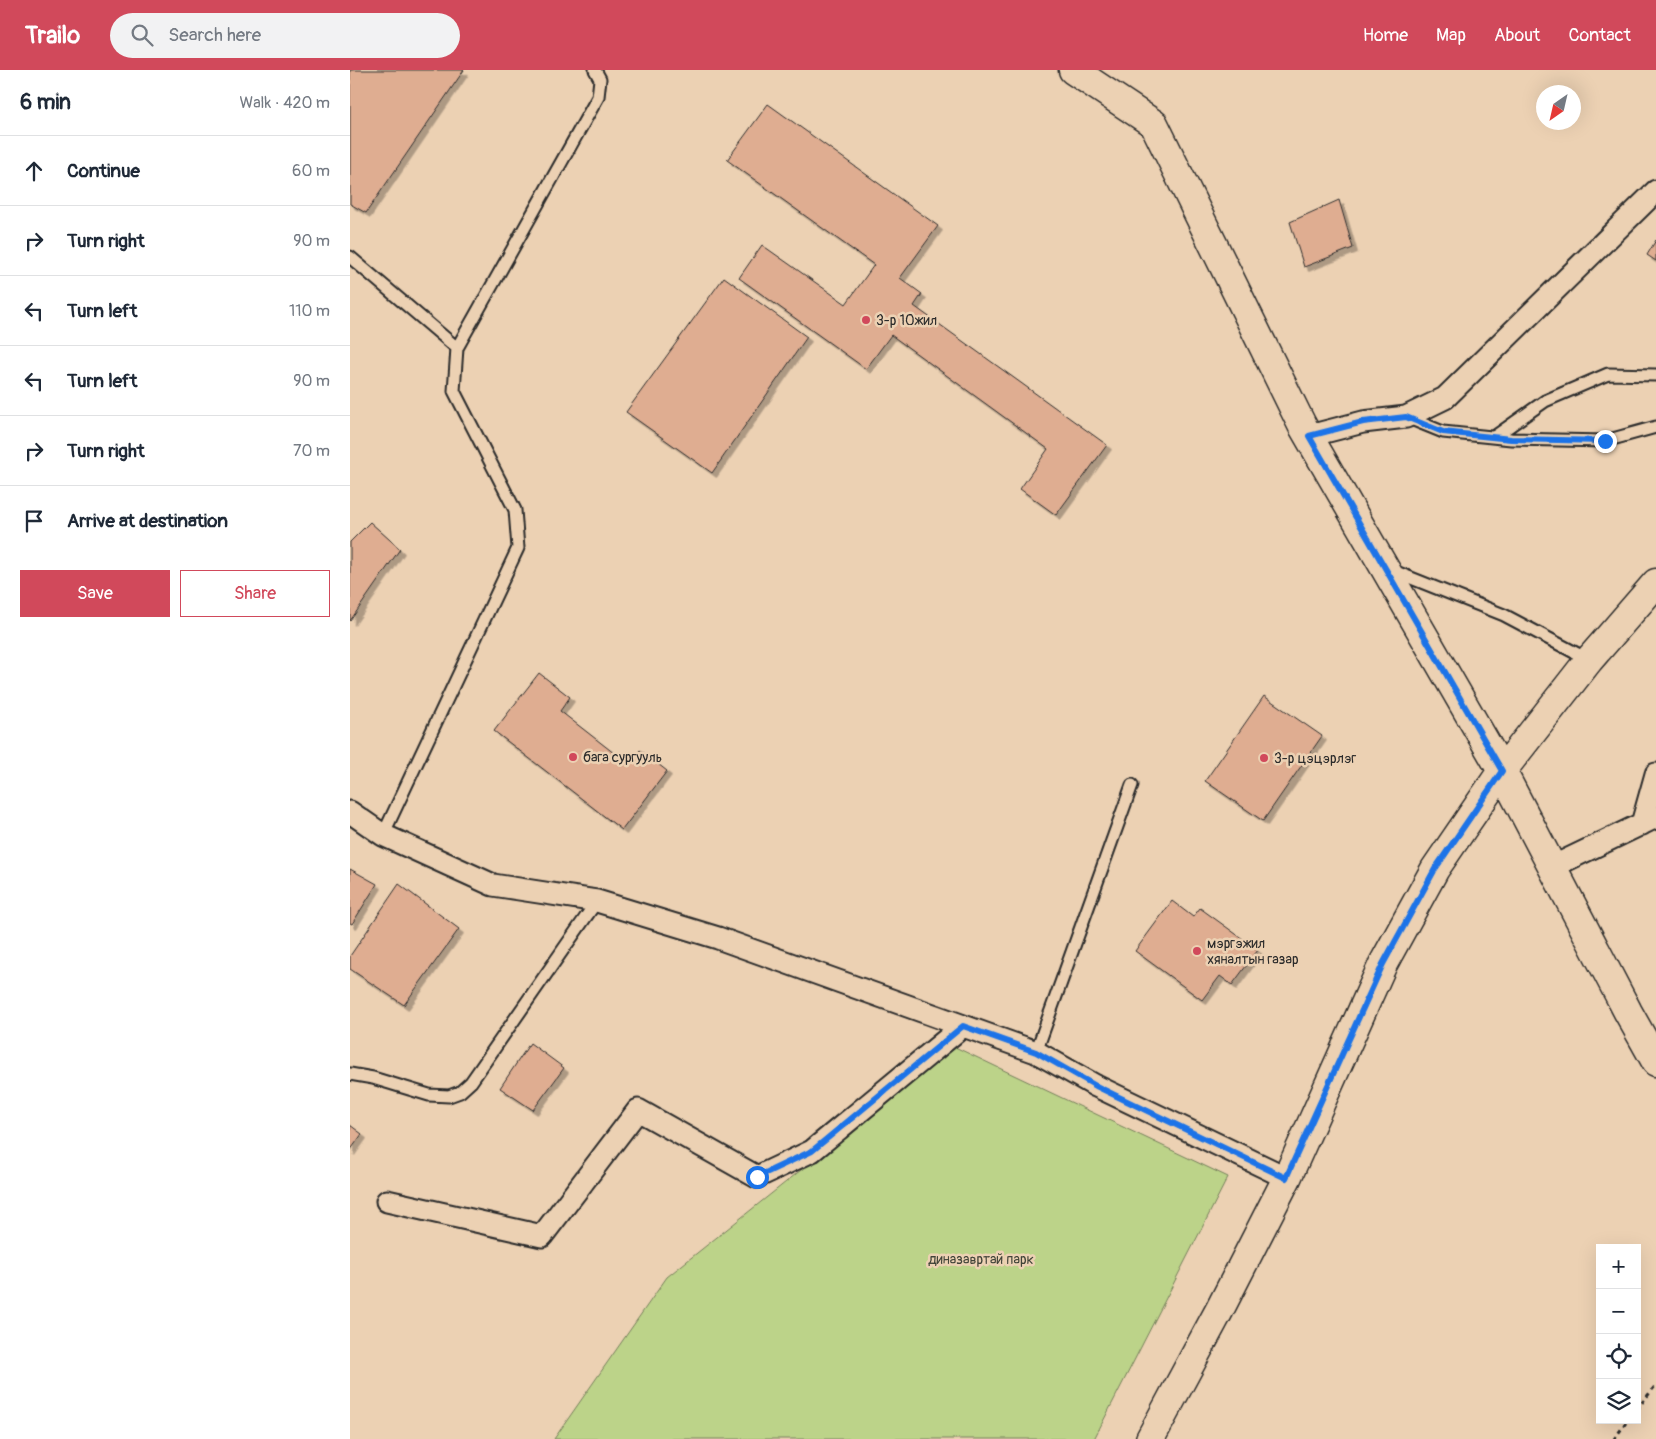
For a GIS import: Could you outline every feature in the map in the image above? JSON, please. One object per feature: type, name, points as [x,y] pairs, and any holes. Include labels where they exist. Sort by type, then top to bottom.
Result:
[{"type":"street","points":[[1073,70],[1154,124],[1309,436],[1502,771],[1656,1062]]},
{"type":"street","points":[[1309,436],[1363,422],[1406,417],[1445,398],[1656,191]]},
{"type":"street","points":[[1150,1439],[1220,1309],[1286,1178],[1383,964],[1435,869],[1502,771],[1590,660],[1656,583]]},
{"type":"street","points":[[1552,868],[1649,821],[1656,774]]},
{"type":"street","points":[[350,812],[382,835],[493,885],[596,901],[718,938],[1036,1052],[1096,1086],[1286,1178]]},
{"type":"street","points":[[387,1201],[542,1236],[638,1110],[757,1177],[812,1151],[963,1026]]},
{"type":"lane","points":[[382,835],[518,548],[514,510],[454,391],[457,348],[598,97],[600,78],[595,70]]},
{"type":"lane","points":[[350,257],[457,348]]},
{"type":"lane","points":[[1494,437],[1544,400],[1608,374],[1656,375]]},
{"type":"lane","points":[[1406,417],[1443,432],[1494,437],[1605,441],[1656,427]]},
{"type":"lane","points":[[1384,568],[1504,615],[1590,660]]},
{"type":"lane","points":[[1036,1052],[1132,785]]},
{"type":"lane","points":[[350,1074],[373,1078],[429,1095],[449,1096],[460,1092],[471,1082],[596,901]]},
{"type":"path","points":[[1641,1404],[1656,1386]]},
{"type":"path","points":[[1614,1439],[1625,1424]]},
{"type":"green space","name":"диназавртай парк","points":[[955,1047],[1228,1177],[1094,1439],[554,1439],[667,1277]]},
{"type":"building","points":[[350,70],[464,70],[366,213],[350,204]]},
{"type":"building","name":"3-р 10жил","points":[[768,104],[938,226],[900,278],[922,294],[914,306],[1107,445],[1056,515],[1020,489],[1048,449],[891,335],[866,369],[739,278],[762,245],[846,304],[874,265],[727,160]]},
{"type":"building","points":[[1339,200],[1353,248],[1304,267],[1290,222]]},
{"type":"building","points":[[1656,240],[1656,261],[1647,255]]},
{"type":"building","points":[[724,277],[807,337],[712,473],[626,412]]},
{"type":"building","points":[[370,522],[400,549],[350,621],[350,542]]},
{"type":"building","name":"бага сургууль","points":[[539,673],[570,697],[560,711],[628,764],[640,750],[667,771],[622,830],[494,731]]},
{"type":"building","name":"3-р цэцэрлэг","points":[[1264,696],[1322,736],[1263,821],[1205,781]]},
{"type":"building","points":[[350,869],[377,884],[352,924],[350,923]]},
{"type":"building","points":[[399,884],[459,929],[404,1005],[350,969],[350,956]]},
{"type":"building","name":"мэргэжил хяналтын газар","points":[[1172,901],[1193,917],[1200,908],[1258,950],[1232,985],[1220,976],[1202,1000],[1135,951]]},
{"type":"building","points":[[530,1043],[564,1068],[533,1110],[500,1088]]},
{"type":"building","points":[[350,1125],[362,1134],[350,1151]]},
{"type":"place","name":"3-р 10жил","points":[[866,320]]},
{"type":"place","name":"бага сургууль","points":[[573,757]]},
{"type":"place","name":"3-р цэцэрлэг","points":[[1264,758]]},
{"type":"place","name":"мэргэжил хяналтын газар","points":[[1197,951]]},
{"type":"route","points":[[757,1177],[812,1151],[963,1026],[1036,1052],[1096,1086],[1286,1178],[1383,964],[1435,869],[1502,771],[1309,436],[1363,422],[1406,417],[1443,432],[1511,439],[1605,441]]}]
